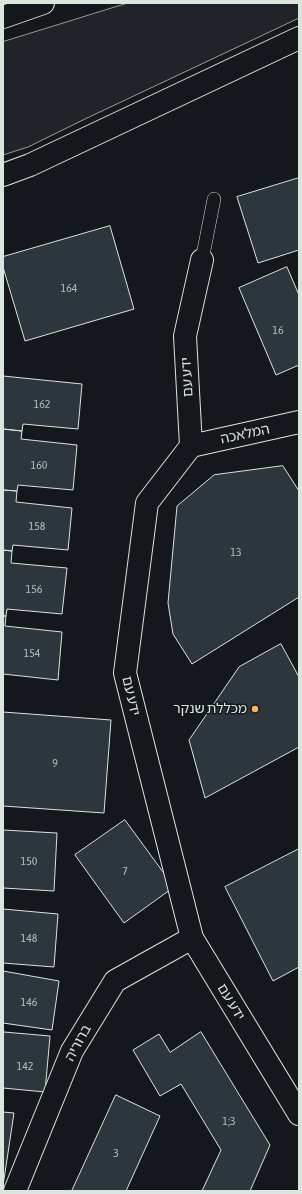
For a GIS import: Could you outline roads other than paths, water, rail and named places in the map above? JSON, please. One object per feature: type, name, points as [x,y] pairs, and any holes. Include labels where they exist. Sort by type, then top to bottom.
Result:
[{"type":"main road","points":[[3,17],[43,3]]},
{"type":"main road","points":[[3,175],[30,165],[299,38]]},
{"type":"main road","name":"ידע עם","points":[[202,260],[185,336],[191,446],[147,503],[124,673],[192,938],[299,1114]]},
{"type":"main road","name":"המלאכה","points":[[191,446],[299,422]]},
{"type":"main road","name":"ברוריה","points":[[15,1191],[72,1051],[115,982],[192,938]]},
{"type":"lane","points":[[202,260],[214,198]]},
{"type":"place","name":"מכללת שנקר","points":[[255,709]]}]
